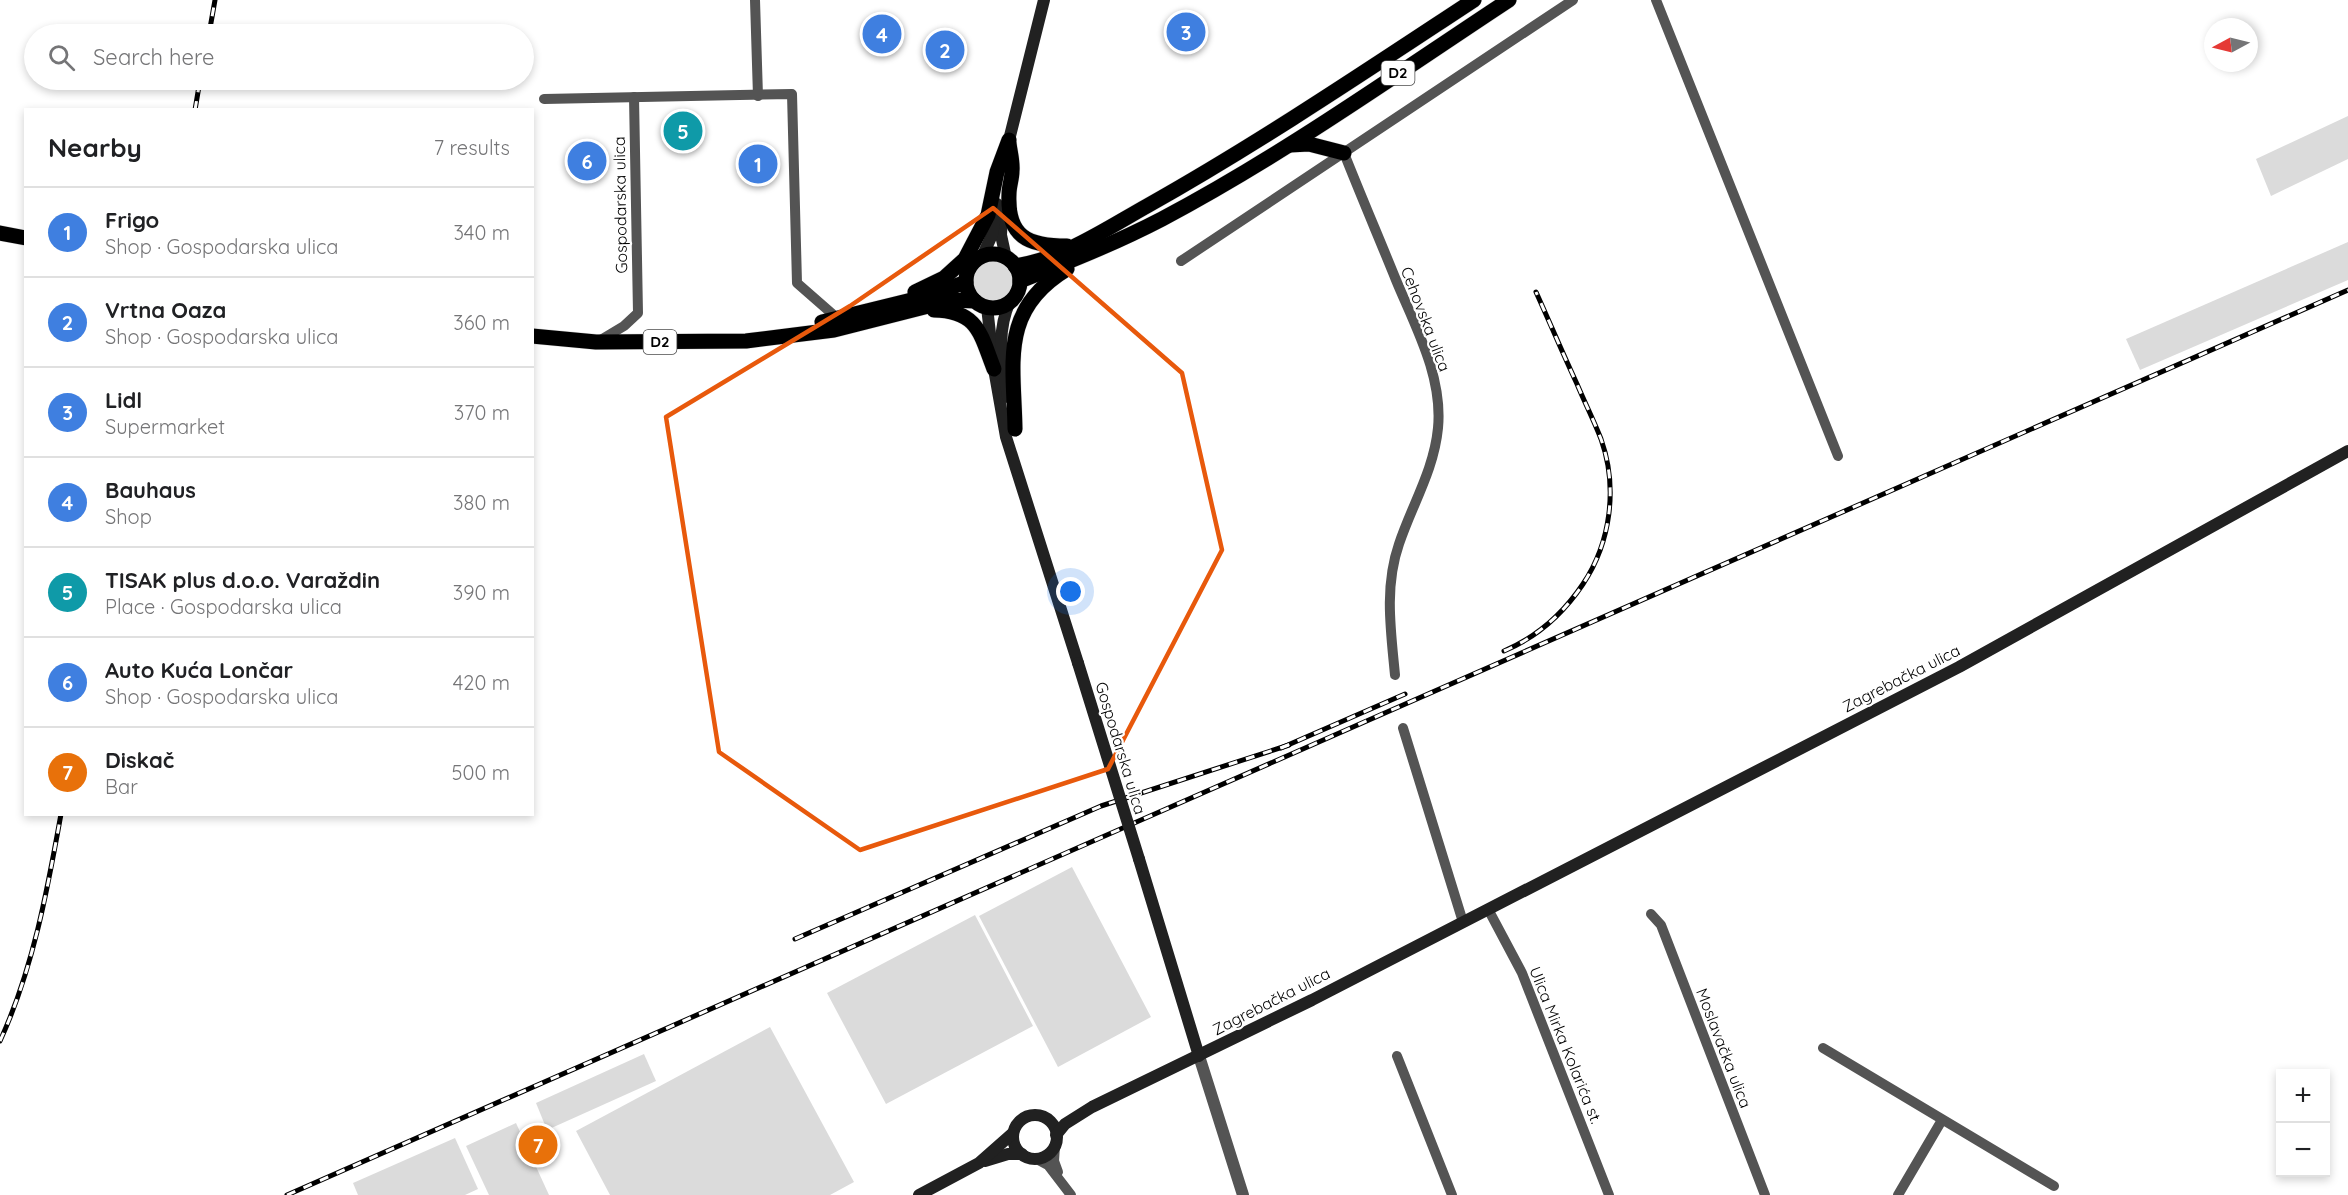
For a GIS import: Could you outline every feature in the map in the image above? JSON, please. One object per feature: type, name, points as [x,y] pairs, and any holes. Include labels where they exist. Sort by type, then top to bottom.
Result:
[{"type":"main road","name":"D2","points":[[1077,252],[1253,143],[1474,0]]},
{"type":"main road","name":"D2","points":[[982,257],[998,255],[1014,268],[1077,252],[1161,219],[1287,146],[1509,0]]},
{"type":"main road","points":[[981,304],[968,289],[966,282],[970,267],[982,257],[992,234],[1009,140],[1044,2]]},
{"type":"main road","points":[[1009,140],[1013,169],[1009,194],[1010,209],[1017,231],[1026,239],[1039,245],[1077,252]]},
{"type":"main road","points":[[897,303],[944,278],[965,259],[988,215],[997,172],[1009,140]]},
{"type":"main road","points":[[1287,146],[1309,144],[1344,153]]},
{"type":"main road","points":[[1003,173],[1001,235],[1014,268],[1019,289],[1010,301],[1002,320],[1001,342],[1015,429],[1017,447],[1015,464]]},
{"type":"main road","points":[[0,233],[24,238]]},
{"type":"main road","points":[[1015,429],[1011,360],[1016,332],[1026,309],[1040,290],[1077,252]]},
{"type":"main road","name":"D2","points":[[723,341],[837,318],[949,290],[966,282]]},
{"type":"main road","name":"D2","points":[[534,336],[596,342],[746,341],[802,335],[913,312],[952,300],[996,308],[1010,301]]},
{"type":"main road","name":"Gospodarska ulica","points":[[981,304],[1000,412],[1015,464],[1199,1056]]},
{"type":"main road","points":[[913,312],[947,310],[957,312],[967,318],[978,329],[994,369]]},
{"type":"main road","name":"Zagrebačka ulica","points":[[919,1195],[979,1163],[1008,1154],[1022,1154],[1035,1158],[1047,1155],[1065,1124],[1092,1107],[1199,1056],[1959,668],[2348,451]]},
{"type":"main road","name":"Zagrebačka ulica","points":[[979,1163],[1013,1133],[1024,1118],[1036,1115],[1059,1116],[1092,1107]]},
{"type":"main road","points":[[1042,1116],[1052,1124],[1055,1140]]},
{"type":"main road","points":[[1013,1133],[1014,1145],[1022,1154]]},
{"type":"street","points":[[755,0],[758,96]]},
{"type":"street","points":[[1181,261],[1574,0]]},
{"type":"street","points":[[1656,0],[1838,456]]},
{"type":"street","points":[[544,99],[792,94],[797,283],[837,318]]},
{"type":"street","name":"Gospodarska ulica","points":[[596,342],[624,326],[638,313],[634,97]]},
{"type":"street","name":"Cehovska ulica","points":[[1344,153],[1429,360],[1437,403],[1438,426],[1435,447],[1429,470],[1398,544],[1389,591],[1395,675]]},
{"type":"street","points":[[1403,728],[1463,922]]},
{"type":"street","name":"Ulica Mirka Kolarića st.","points":[[1488,909],[1522,973],[1609,1195]]},
{"type":"street","name":"Moslavačka ulica","points":[[1651,914],[1661,925],[1765,1195]]},
{"type":"street","points":[[1823,1048],[2054,1186]]},
{"type":"street","name":"Gospodarska ulica","points":[[1199,1056],[1243,1195]]},
{"type":"street","points":[[1397,1056],[1452,1195]]},
{"type":"street","points":[[1898,1195],[1942,1120]]},
{"type":"street","points":[[1055,1140],[1054,1161],[1059,1178]]},
{"type":"street","points":[[1035,1158],[1048,1165],[1071,1195]]},
{"type":"highlighted area","points":[[993,208],[1182,373],[1222,550],[1108,769],[860,850],[719,752],[666,417],[850,306]]},
{"type":"shaded area","points":[[2348,116],[2348,159],[2271,196],[2256,159]]},
{"type":"shaded area","points":[[2348,242],[2348,280],[2140,370],[2126,339]]},
{"type":"shaded area","points":[[994,261],[1009,267],[1015,282],[1009,297],[994,303],[979,297],[973,282],[979,267]]},
{"type":"shaded area","points":[[1072,867],[1151,1017],[1058,1067],[979,916]]},
{"type":"shaded area","points":[[975,915],[1033,1026],[886,1104],[827,993]]},
{"type":"shaded area","points":[[770,1027],[854,1182],[830,1195],[610,1195],[576,1131]]},
{"type":"shaded area","points":[[644,1054],[656,1081],[547,1130],[536,1103]]},
{"type":"shaded area","points":[[516,1123],[549,1195],[489,1195],[466,1146]]},
{"type":"shaded area","points":[[455,1138],[478,1189],[465,1195],[358,1195],[353,1183]]},
{"type":"railway","points":[[211,24],[215,0]]},
{"type":"railway","points":[[195,108],[198,90]]},
{"type":"railway","points":[[287,1195],[2348,290]]},
{"type":"railway","points":[[1504,651],[1538,632],[1558,615],[1575,595],[1593,568],[1609,514],[1609,476],[1601,439],[1536,292]]},
{"type":"railway","points":[[1281,748],[1405,694]]},
{"type":"railway","points":[[795,939],[1101,806],[1289,745]]},
{"type":"railway","points":[[0,1041],[12,1014],[38,930],[61,816]]},
{"type":"place","name":"Lidl","points":[[1186,32]]},
{"type":"place","name":"Bauhaus","points":[[882,34]]},
{"type":"place","name":"Vrtna Oaza","points":[[945,50]]},
{"type":"place","name":"TISAK plus d.o.o. Varaždin","points":[[683,131]]},
{"type":"place","name":"Auto Kuća Lončar","points":[[587,161]]},
{"type":"place","name":"Frigo","points":[[758,164]]},
{"type":"place","name":"Diskač","points":[[538,1145]]}]
